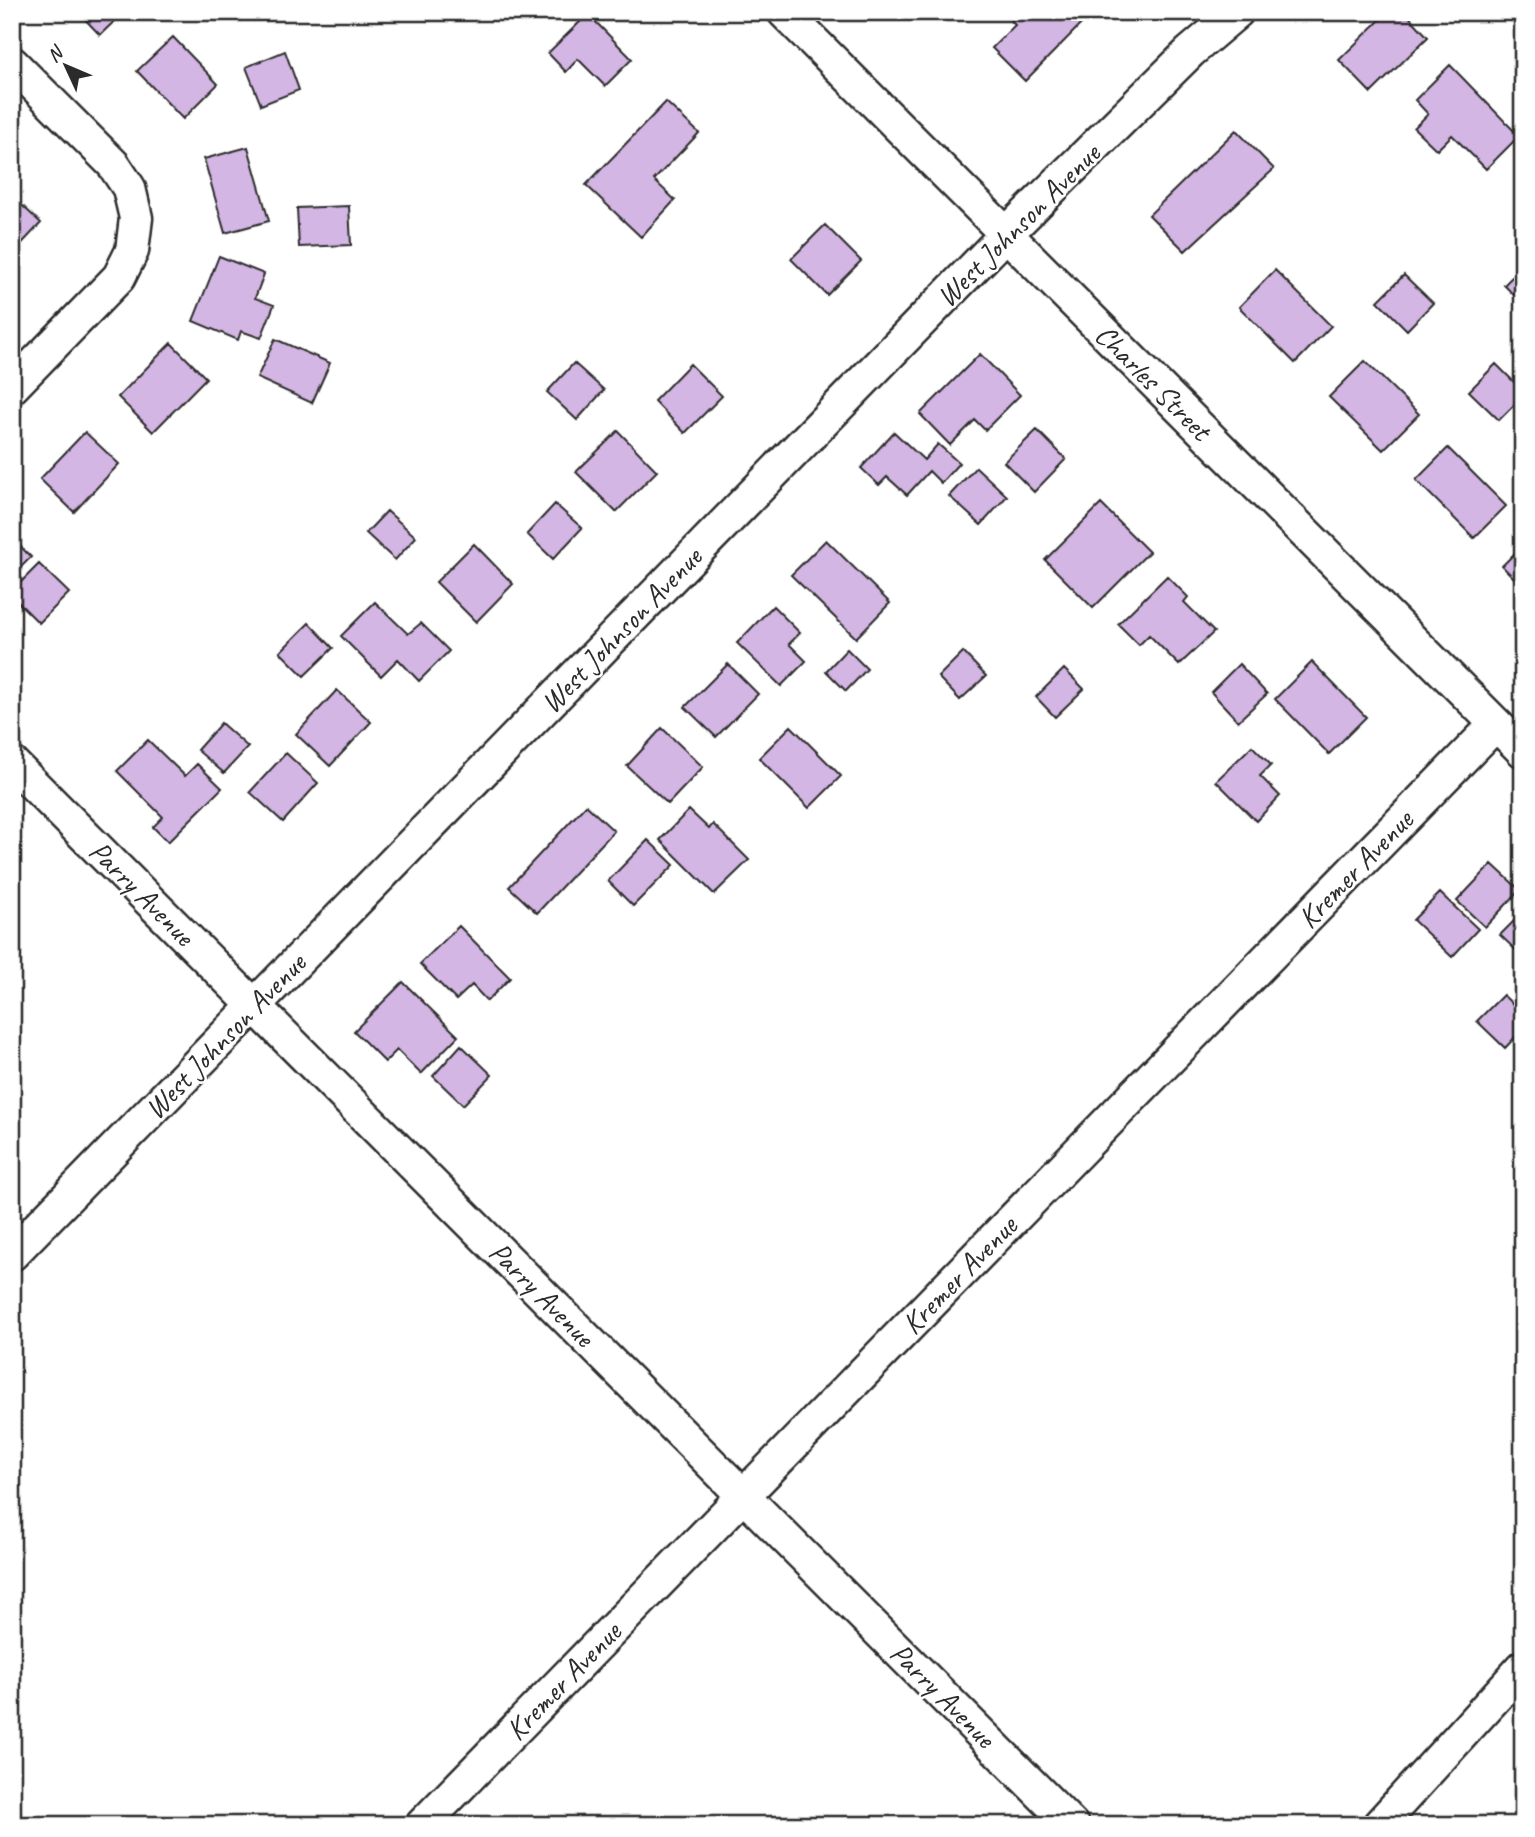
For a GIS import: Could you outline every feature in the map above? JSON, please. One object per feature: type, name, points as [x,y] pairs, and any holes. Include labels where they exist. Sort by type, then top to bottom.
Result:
[{"type":"street","name":"Charles Street","points":[[784,12],[1523,751]]},
{"type":"street","name":"West Johnson Avenue","points":[[12,1254],[1007,235],[1190,52],[1237,12]]},
{"type":"street","points":[[12,63],[113,164],[129,188],[136,218],[132,251],[119,277],[12,387]]},
{"type":"street","name":"Kremer Avenue","points":[[422,1825],[1495,725]]},
{"type":"street","name":"Parry Avenue","points":[[12,763],[1072,1825]]},
{"type":"street","points":[[1379,1825],[1523,1667]]},
{"type":"building","points":[[78,12],[124,12],[100,35]]},
{"type":"building","points":[[1020,12],[1093,12],[1025,81],[992,48],[1015,25],[1011,21]]},
{"type":"building","points":[[1388,12],[1405,12],[1428,37],[1371,93],[1339,60]]},
{"type":"building","points":[[588,14],[632,59],[605,86],[578,59],[566,72],[548,53]]},
{"type":"building","points":[[173,37],[218,84],[183,119],[137,71]]},
{"type":"building","points":[[285,51],[299,90],[261,105],[246,67]]},
{"type":"building","points":[[1450,65],[1519,136],[1486,169],[1452,135],[1437,150],[1414,128],[1428,114],[1415,100]]},
{"type":"building","points":[[666,102],[699,133],[654,180],[675,200],[641,237],[586,185]]},
{"type":"building","points":[[1236,130],[1274,169],[1185,251],[1149,215]]},
{"type":"building","points":[[248,147],[269,221],[225,233],[204,159]]},
{"type":"building","points":[[12,196],[41,223],[12,254]]},
{"type":"building","points":[[349,206],[351,245],[299,247],[297,208]]},
{"type":"building","points":[[825,225],[861,261],[827,295],[791,259]]},
{"type":"building","points":[[219,256],[264,274],[255,298],[274,305],[261,338],[241,331],[238,340],[193,321]]},
{"type":"building","points":[[1523,266],[1523,304],[1504,285]]},
{"type":"building","points":[[1275,270],[1331,326],[1295,363],[1239,307]]},
{"type":"building","points":[[1404,275],[1433,303],[1407,330],[1378,301]]},
{"type":"building","points":[[275,339],[330,363],[312,403],[257,378]]},
{"type":"building","points":[[171,343],[206,378],[153,432],[118,397]]},
{"type":"building","points":[[980,354],[1020,395],[985,430],[975,420],[950,445],[920,414]]},
{"type":"building","points":[[1365,361],[1419,414],[1383,450],[1329,397]]},
{"type":"building","points":[[574,363],[604,390],[577,420],[547,392]]},
{"type":"building","points":[[690,364],[722,396],[685,433],[654,401]]},
{"type":"building","points":[[1496,364],[1523,391],[1523,396],[1499,420],[1469,391]]},
{"type":"building","points":[[1037,430],[1066,459],[1034,492],[1004,462]]},
{"type":"building","points":[[618,431],[657,471],[616,512],[576,472]]},
{"type":"building","points":[[85,432],[119,464],[74,512],[40,479]]},
{"type":"building","points":[[894,432],[924,460],[938,444],[959,463],[941,483],[929,471],[907,495],[887,477],[879,485],[861,468]]},
{"type":"building","points":[[1448,448],[1506,506],[1474,538],[1416,480]]},
{"type":"building","points":[[976,467],[1007,496],[981,525],[949,496]]},
{"type":"building","points":[[555,504],[582,528],[553,559],[527,534]]},
{"type":"building","points":[[1101,504],[1149,552],[1093,608],[1045,560]]},
{"type":"building","points":[[387,511],[416,537],[395,560],[366,533]]},
{"type":"building","points":[[12,538],[31,557],[12,576]]},
{"type":"building","points":[[826,540],[890,603],[856,638],[791,575]]},
{"type":"building","points":[[474,544],[513,584],[476,622],[436,582]]},
{"type":"building","points":[[1523,545],[1523,587],[1502,566]]},
{"type":"building","points":[[39,564],[69,593],[39,623],[12,596],[12,591]]},
{"type":"building","points":[[1167,576],[1188,597],[1184,602],[1214,632],[1179,665],[1149,635],[1139,645],[1118,624]]},
{"type":"building","points":[[375,602],[408,634],[421,623],[449,651],[419,681],[398,659],[381,676],[341,636]]},
{"type":"building","points":[[773,606],[800,633],[789,644],[806,661],[781,686],[737,643]]},
{"type":"building","points":[[309,623],[333,648],[304,676],[280,652]]},
{"type":"building","points":[[847,649],[867,669],[846,691],[826,671]]},
{"type":"building","points":[[963,652],[986,676],[960,700],[938,677]]},
{"type":"building","points":[[1312,662],[1366,717],[1329,754],[1275,699]]},
{"type":"building","points":[[728,664],[758,694],[716,737],[685,707]]},
{"type":"building","points":[[1239,664],[1267,694],[1238,721],[1211,692]]},
{"type":"building","points":[[1064,669],[1084,689],[1055,717],[1036,697]]},
{"type":"building","points":[[337,690],[371,722],[330,766],[296,734]]},
{"type":"building","points":[[221,723],[248,747],[224,773],[197,750]]},
{"type":"building","points":[[791,726],[841,776],[809,808],[759,758]]},
{"type":"building","points":[[662,728],[703,767],[668,804],[627,766]]},
{"type":"building","points":[[148,740],[185,776],[197,764],[222,788],[168,842],[153,827],[163,817],[117,771]]},
{"type":"building","points":[[1252,746],[1271,765],[1260,776],[1280,796],[1256,821],[1216,781]]},
{"type":"building","points":[[286,753],[318,783],[283,822],[250,792]]},
{"type":"building","points":[[586,805],[614,831],[537,913],[509,887]]},
{"type":"building","points":[[689,810],[709,829],[713,824],[749,860],[714,894],[660,840]]},
{"type":"building","points":[[648,840],[674,865],[633,906],[608,881]]},
{"type":"building","points":[[1492,864],[1520,890],[1485,927],[1457,901]]},
{"type":"building","points":[[1440,893],[1478,929],[1452,957],[1413,920]]},
{"type":"building","points":[[1523,912],[1523,957],[1500,935]]},
{"type":"building","points":[[459,926],[510,978],[487,1001],[472,985],[456,1000],[420,964]]},
{"type":"building","points":[[403,982],[458,1036],[421,1074],[397,1050],[385,1062],[354,1031]]},
{"type":"building","points":[[1503,995],[1523,1014],[1523,1029],[1505,1048],[1477,1021]]},
{"type":"building","points":[[461,1045],[492,1075],[463,1105],[433,1076]]}]
